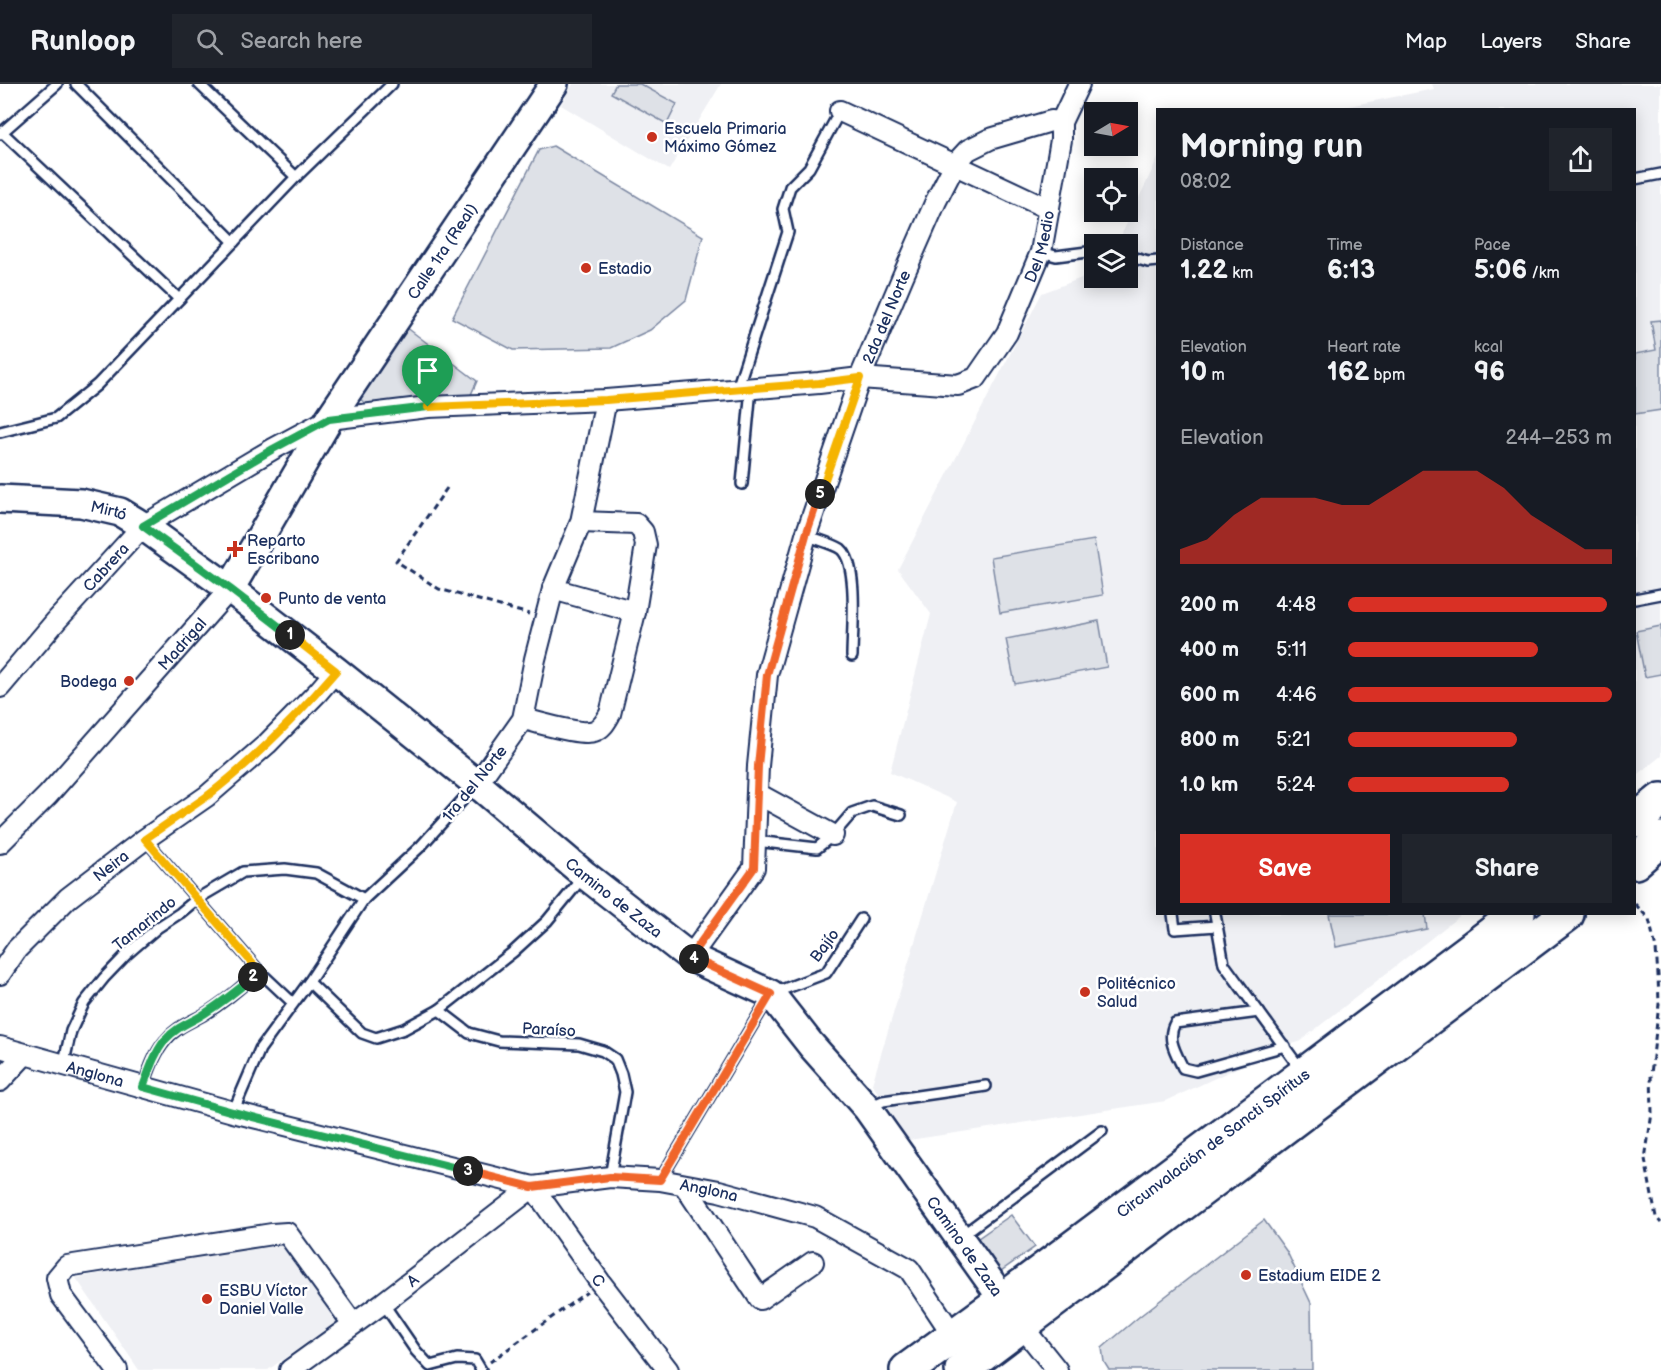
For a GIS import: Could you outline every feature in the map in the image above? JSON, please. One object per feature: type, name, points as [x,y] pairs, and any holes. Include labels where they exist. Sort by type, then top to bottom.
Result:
[{"type":"highway","points":[[1636,820],[1661,800]]},
{"type":"highway","points":[[1636,861],[1661,839]]},
{"type":"highway","name":"Circunvalación de Sancti Spíritus","points":[[1313,1086],[1517,915]]},
{"type":"highway","name":"Circunvalación de Sancti Spíritus","points":[[962,1370],[1012,1313],[1313,1086],[1566,915]]},
{"type":"highway","name":"Circunvalación de Sancti Spíritus","points":[[907,1370],[953,1335],[1012,1313]]},
{"type":"street","name":"Calle 1ra (Real)","points":[[329,419],[554,84]]},
{"type":"street","name":"Del Medio","points":[[860,378],[958,385],[975,378],[1007,333],[1041,252],[1061,122],[1078,84]]},
{"type":"street","points":[[840,111],[1049,208]]},
{"type":"street","name":"2da del Norte","points":[[690,957],[754,868],[758,766],[767,675],[806,535],[860,378],[936,201],[955,164],[968,150],[990,139],[1051,121],[1061,122]]},
{"type":"street","points":[[329,419],[428,407],[606,400],[860,378]]},
{"type":"street","name":"1ra del Norte","points":[[477,784],[523,719],[553,589],[581,522],[606,400]]},
{"type":"street","name":"Cabrera","points":[[0,687],[56,621],[143,526],[273,449],[329,419]]},
{"type":"street","name":"Madrigal","points":[[0,843],[48,795],[230,589],[329,419]]},
{"type":"street","name":"Mirtó","points":[[0,499],[81,503],[120,512],[230,589]]},
{"type":"street","points":[[523,719],[569,730],[592,732],[602,726],[610,714],[635,612],[646,545],[643,532],[636,524],[581,522]]},
{"type":"street","name":"Camino de Zaza","points":[[230,589],[336,671],[477,784],[585,875],[690,957],[771,994],[811,1045],[867,1108],[1012,1313]]},
{"type":"street","points":[[553,589],[635,612]]},
{"type":"street","name":"Neira","points":[[0,974],[17,949],[68,898],[145,839],[207,796],[267,744],[336,671]]},
{"type":"street","points":[[758,794],[833,836]]},
{"type":"street","name":"Anglona","points":[[0,1047],[233,1112],[532,1187],[610,1177],[660,1180],[718,1191],[815,1217],[909,1269],[953,1335]]},
{"type":"street","points":[[0,1081],[24,1055]]},
{"type":"street","points":[[685,1186],[760,1299],[813,1262]]},
{"type":"street","name":"C","points":[[532,1187],[600,1282],[668,1370]]},
{"type":"street","name":"A","points":[[290,1370],[383,1303],[532,1187]]},
{"type":"street","points":[[117,1370],[61,1294],[57,1278],[67,1266],[287,1233],[353,1324]]},
{"type":"street","points":[[1012,1313],[1057,1370]]},
{"type":"lane","points":[[57,84],[1,133],[179,299]]},
{"type":"lane","points":[[76,84],[234,242]]},
{"type":"lane","points":[[199,84],[296,177]]},
{"type":"lane","points":[[0,432],[56,418],[97,385],[296,177],[392,84]]},
{"type":"lane","points":[[741,484],[744,389],[788,232],[783,209],[790,187],[809,168],[840,111]]},
{"type":"lane","points":[[1636,179],[1661,174]]},
{"type":"lane","points":[[1041,252],[1056,256],[1084,252]]},
{"type":"lane","points":[[1138,259],[1156,261]]},
{"type":"lane","points":[[806,535],[840,549],[849,560],[853,583],[852,656]]},
{"type":"lane","points":[[1636,599],[1661,594]]},
{"type":"lane","name":"1ra del Norte","points":[[233,1112],[260,1049],[309,982],[364,899],[421,846],[477,784]]},
{"type":"lane","points":[[755,841],[818,848],[833,836],[852,813],[872,806],[901,815]]},
{"type":"lane","points":[[145,839],[259,971],[293,1003]]},
{"type":"lane","name":"Tamarindo","points":[[63,1066],[71,1031],[84,1002],[104,978],[157,928],[197,899],[243,872],[285,869],[316,873],[364,899]]},
{"type":"lane","points":[[309,982],[362,1033],[376,1038],[404,1029],[439,1010],[513,952],[547,921],[585,875]]},
{"type":"lane","points":[[1173,915],[1175,929],[1217,926]]},
{"type":"lane","points":[[1215,915],[1224,964],[1313,1086]]},
{"type":"lane","name":"Bajío","points":[[771,994],[826,973],[861,919]]},
{"type":"lane","points":[[143,1087],[155,1057],[166,1040],[182,1025],[203,1015],[259,971]]},
{"type":"lane","points":[[660,1180],[771,994]]},
{"type":"lane","name":"Paraíso","points":[[439,1010],[469,1034],[499,1041],[579,1044],[603,1051],[615,1059],[625,1092],[610,1177]]},
{"type":"lane","points":[[1259,1012],[1175,1023],[1171,1031],[1171,1043],[1183,1068],[1197,1071],[1284,1046]]},
{"type":"lane","points":[[867,1108],[883,1101],[986,1086]]},
{"type":"lane","points":[[959,1237],[1102,1131]]},
{"type":"lane","points":[[383,1303],[416,1351],[430,1366],[457,1359],[475,1360],[481,1369]]},
{"type":"path","points":[[447,488],[396,561],[439,589],[545,619]]},
{"type":"path","points":[[1636,905],[1648,919],[1656,949],[1659,1004],[1651,1074],[1652,1113],[1645,1159],[1656,1217],[1661,1223]]},
{"type":"path","points":[[481,1369],[600,1282]]},
{"type":"shaded area","name":"Escuela Primaria Máximo Gómez","points":[[573,84],[721,84],[669,170],[561,105]]},
{"type":"shaded area","points":[[616,84],[640,84],[677,104],[667,124],[611,93]]},
{"type":"shaded area","points":[[1432,84],[1661,84],[1661,756],[1636,776],[1636,108],[1339,108],[1434,89]]},
{"type":"shaded area","name":"Estadio","points":[[553,146],[703,236],[686,300],[650,330],[611,348],[513,350],[452,318],[539,150]]},
{"type":"shaded area","points":[[1156,162],[1156,915],[1461,915],[1299,1042],[1284,1046],[1166,1101],[909,1140],[872,1084],[957,802],[890,772],[931,614],[898,569],[1042,293],[1084,277],[1084,288],[1138,288],[1138,234],[1122,234],[1127,222],[1138,222],[1138,200]]},
{"type":"shaded area","points":[[1661,320],[1661,410],[1636,414],[1636,354],[1656,350],[1651,321]]},
{"type":"shaded area","points":[[406,327],[477,381],[469,399],[367,404],[354,395]]},
{"type":"shaded area","points":[[1094,540],[1103,595],[1000,613],[991,557]]},
{"type":"shaded area","points":[[1099,621],[1107,667],[1015,684],[1006,639]]},
{"type":"shaded area","points":[[1661,626],[1661,674],[1645,677],[1636,631]]},
{"type":"shaded area","points":[[1329,915],[1425,915],[1427,929],[1336,947]]},
{"type":"shaded area","points":[[1011,1215],[1035,1247],[998,1273],[974,1241]]},
{"type":"shaded area","name":"Estadium EIDE 2","points":[[1264,1220],[1287,1252],[1311,1303],[1312,1370],[1109,1370],[1104,1362],[1102,1348]]},
{"type":"shaded area","name":"ESBU Víctor Daniel Valle","points":[[283,1240],[338,1320],[268,1370],[139,1370],[76,1278]]},
{"type":"place","name":"Escuela Primaria Máximo Gómez","points":[[652,137]]},
{"type":"place","name":"Estadio","points":[[586,268]]},
{"type":"place","name":"Reparto Escribano","points":[[235,549]]},
{"type":"place","name":"Punto de venta","points":[[266,598]]},
{"type":"place","name":"Bodega","points":[[129,681]]},
{"type":"place","name":"Politécnico Salud","points":[[1085,992]]},
{"type":"place","name":"Estadium EIDE 2","points":[[1246,1275]]},
{"type":"place","name":"ESBU Víctor Daniel Valle","points":[[207,1299]]},
{"type":"route","points":[[860,378],[806,535],[767,675],[758,766],[754,868],[690,957],[771,994],[660,1180],[610,1177],[532,1187],[233,1112],[143,1087],[155,1057],[166,1040],[182,1025],[203,1015],[259,971],[145,839],[207,796],[267,744],[336,671],[230,589],[143,526],[273,449],[329,419],[428,407],[606,400],[860,378]]}]
